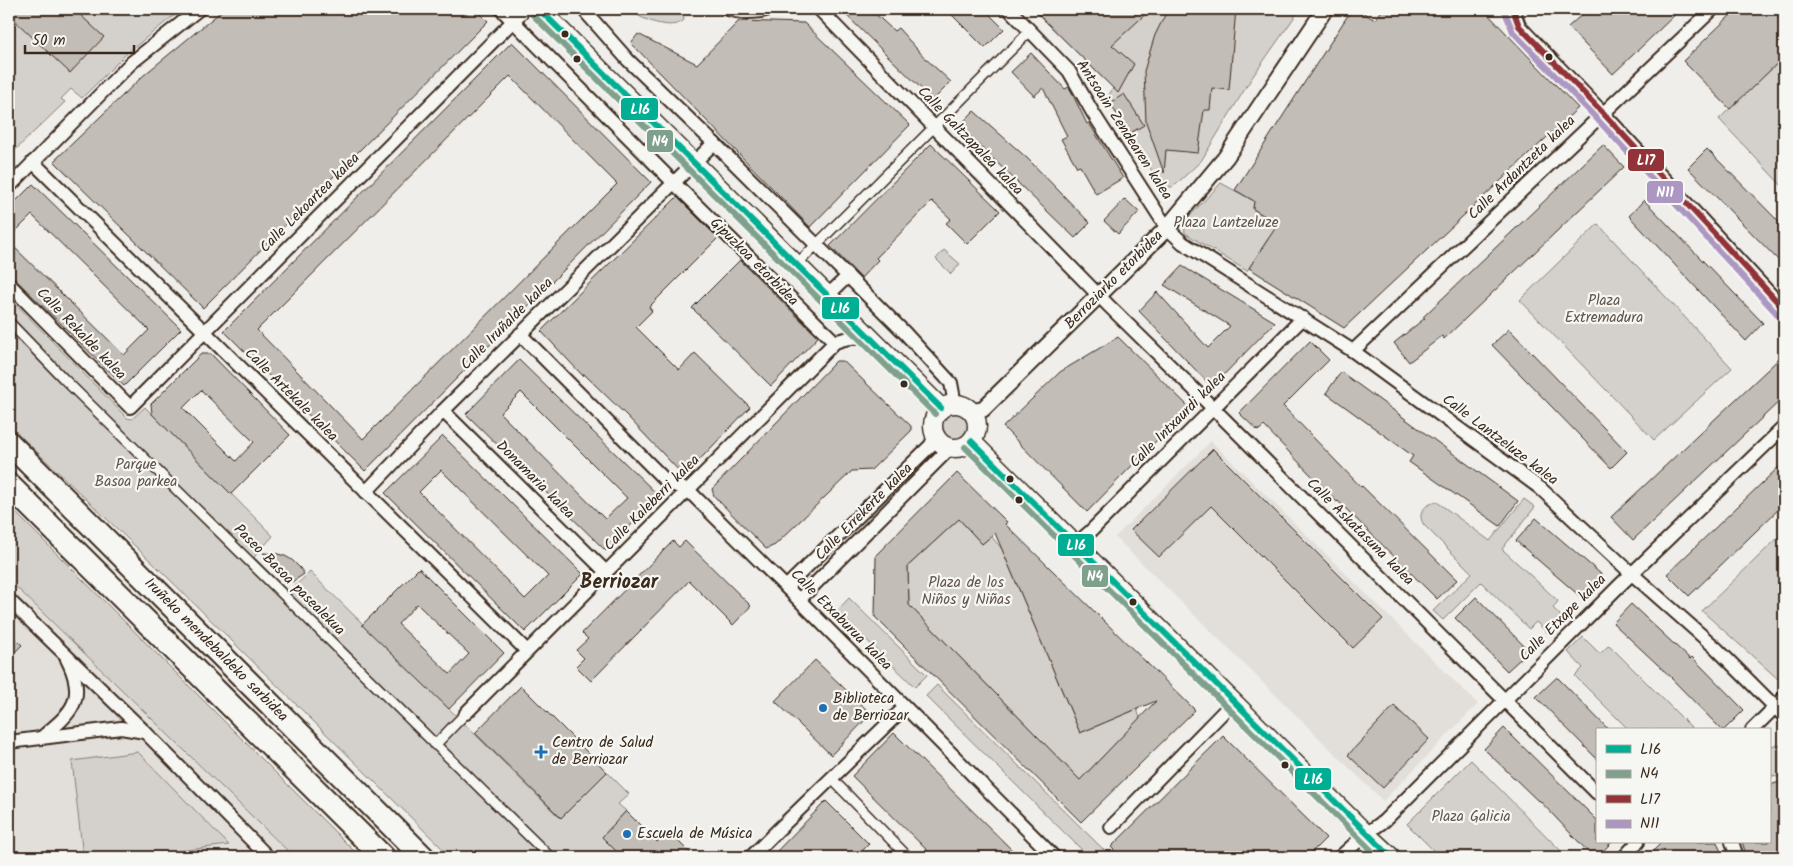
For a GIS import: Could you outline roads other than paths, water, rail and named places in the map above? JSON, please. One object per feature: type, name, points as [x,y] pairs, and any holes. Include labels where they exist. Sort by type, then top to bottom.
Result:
[{"type":"highway","name":"Iruñeko mendebaldeko sarbidea","points":[[9,443],[423,857]]},
{"type":"highway","name":"Iruñeko mendebaldeko sarbidea","points":[[9,485],[383,857]]},
{"type":"highway","points":[[335,769],[433,857]]},
{"type":"main road","name":"Gipuzkoa etorbidea","points":[[539,9],[870,339],[948,406],[962,405],[973,414]]},
{"type":"main road","points":[[948,406],[934,420],[935,434],[944,445],[951,447],[966,445],[971,440],[977,427],[973,414]]},
{"type":"main road","points":[[971,440],[1391,857]]},
{"type":"street","points":[[9,187],[131,63],[199,9]]},
{"type":"street","name":"Gipuzkoa etorbidea","points":[[501,9],[835,342]]},
{"type":"street","points":[[512,22],[524,9]]},
{"type":"street","points":[[583,9],[628,60],[714,143],[846,277],[904,332],[951,383],[948,406]]},
{"type":"street","points":[[728,9],[738,11],[764,11],[769,9]]},
{"type":"street","name":"Calle Galtzapalea kalea","points":[[819,9],[1099,295]]},
{"type":"street","name":"Antsoain Zendearen kalea","points":[[1009,9],[1069,71],[1093,113],[1167,228]]},
{"type":"street","name":"Berroziarko etorbidea","points":[[973,414],[984,409],[1167,228],[1226,157],[1325,9]]},
{"type":"street","points":[[1513,9],[1519,26],[1603,113],[1784,309]]},
{"type":"street","name":"Calle Ardantzeta kalea","points":[[1353,351],[1713,9]]},
{"type":"street","name":"Calle Lekoartea kalea","points":[[130,407],[512,22]]},
{"type":"street","points":[[796,265],[1031,30]]},
{"type":"street","points":[[673,182],[714,143]]},
{"type":"street","name":"Calle Artekale kalea","points":[[33,162],[527,651]]},
{"type":"street","name":"Calle Iruñalde kalea","points":[[366,492],[443,411],[673,182]]},
{"type":"street","name":"Calle Lantzeluze kalea","points":[[1167,228],[1183,243],[1353,351],[1540,488],[1631,573],[1781,707]]},
{"type":"street","points":[[827,296],[846,277]]},
{"type":"street","name":"Calle Rekalde kalea","points":[[9,284],[130,407]]},
{"type":"street","name":"Calle Askatasuna kalea","points":[[1099,295],[1596,792]]},
{"type":"street","name":"Calle Intxaurdi kalea","points":[[1076,544],[1303,318]]},
{"type":"street","name":"Paseo Basoa pasealekua","points":[[9,322],[64,379],[550,857]]},
{"type":"street","name":"Calle Etxaburua kalea","points":[[520,334],[667,482],[688,491],[800,600],[1054,857]]},
{"type":"street","points":[[835,342],[844,338],[854,337],[870,339]]},
{"type":"street","name":"Calle Kaleberri kalea","points":[[466,713],[835,342]]},
{"type":"street","name":"Donamaria kalea","points":[[443,411],[606,572]]},
{"type":"street","name":"Calle Etxape kalea","points":[[1340,857],[1384,821],[1631,573],[1784,427]]},
{"type":"street","name":"Calle Errekerte kalea","points":[[786,587],[931,445],[935,434]]},
{"type":"street","name":"Calle Errekerte kalea","points":[[800,600],[951,447]]},
{"type":"street","points":[[9,600],[145,732],[268,857]]},
{"type":"street","points":[[40,739],[64,718],[72,707],[75,698],[76,684],[74,674],[63,652]]},
{"type":"street","points":[[1111,826],[1234,701]]},
{"type":"street","points":[[751,857],[905,707]]},
{"type":"street","points":[[1755,728],[1781,707]]},
{"type":"street","points":[[435,745],[466,713]]},
{"type":"street","points":[[9,742],[121,728],[145,732]]},
{"type":"street","points":[[831,778],[908,857]]},
{"type":"street","points":[[1624,857],[1636,844]]},
{"type":"street","points":[[1733,844],[1737,857]]},
{"type":"place","name":"Biblioteca de Berriozar","points":[[823,708]]},
{"type":"place","name":"Centro de Salud de Berriozar","points":[[541,752]]},
{"type":"place","name":"Escuela de Música","points":[[627,834]]},
{"type":"district","name":"Berriozar","points":[[619,583]]},
{"type":"park label","name":"Plaza Lantzeluze","points":[[1226,223]]},
{"type":"park label","name":"Plaza Extremadura","points":[[1604,310]]},
{"type":"park label","name":"Parque Basoa parkea","points":[[136,474]]},
{"type":"park label","name":"Plaza de los Niños y Niñas","points":[[966,592]]},
{"type":"park label","name":"Plaza Galicia","points":[[1471,817]]}]
